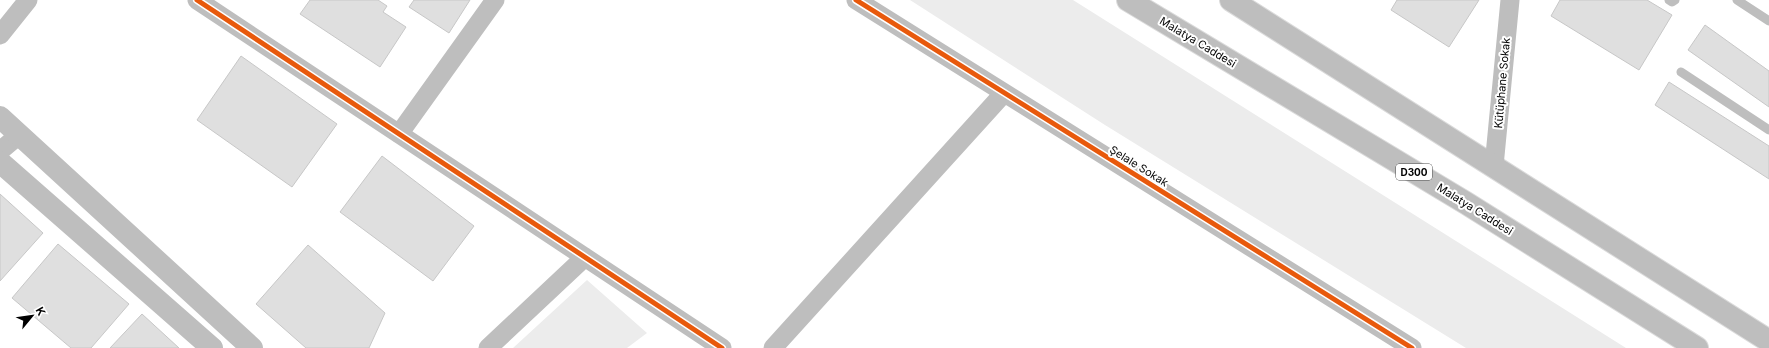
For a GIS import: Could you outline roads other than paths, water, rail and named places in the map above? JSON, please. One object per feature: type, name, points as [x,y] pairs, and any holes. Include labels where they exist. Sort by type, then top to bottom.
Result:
[{"type":"main road","name":"Malatya Caddesi","points":[[1128,0],[1459,199],[1697,348]]},
{"type":"main road","points":[[1231,0],[1769,341]]},
{"type":"main road","points":[[0,117],[252,348]]},
{"type":"main road","points":[[0,162],[212,348]]},
{"type":"street","points":[[0,35],[28,0]]},
{"type":"street","points":[[197,0],[722,348]]},
{"type":"street","points":[[399,134],[495,0]]},
{"type":"street","name":"Şelale Sokak","points":[[856,0],[1412,348]]},
{"type":"street","name":"Kütüphane Sokak","points":[[1494,166],[1510,0]]},
{"type":"street","points":[[773,348],[1004,94]]},
{"type":"street","points":[[0,151],[19,135]]},
{"type":"street","points":[[488,348],[585,257]]},
{"type":"lane","points":[[1669,0],[1672,2],[1675,0]]},
{"type":"lane","points":[[1737,0],[1769,21]]},
{"type":"lane","points":[[1681,72],[1769,130]]}]
